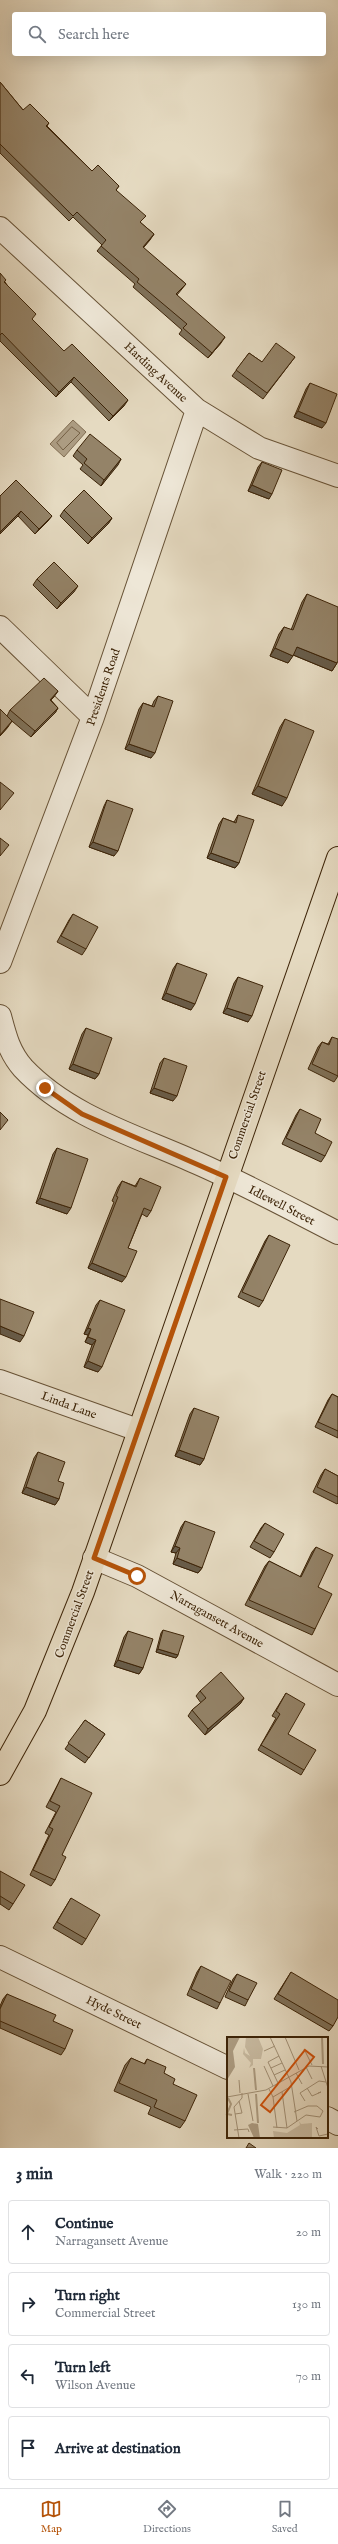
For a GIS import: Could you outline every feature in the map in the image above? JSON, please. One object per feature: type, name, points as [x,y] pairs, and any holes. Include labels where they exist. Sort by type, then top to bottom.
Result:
[{"type":"main road","name":"Commercial Street","points":[[4,1761],[35,1711],[59,1656],[83,1592],[138,1430],[338,858]]},
{"type":"street","name":"Harding Avenue","points":[[0,228],[197,410],[259,448],[338,476]]},
{"type":"street","name":"Presidents Road","points":[[0,962],[93,717],[197,410]]},
{"type":"street","points":[[0,627],[93,717]]},
{"type":"street","name":"Idlewell Street","points":[[0,1016],[5,1040],[15,1057],[45,1088],[82,1114],[226,1177],[338,1233]]},
{"type":"street","name":"Linda Lane","points":[[0,1381],[138,1430]]},
{"type":"street","name":"Narragansett Avenue","points":[[94,1558],[137,1576],[338,1685]]},
{"type":"street","name":"Hyde Street","points":[[0,1957],[227,2068]]},
{"type":"street","points":[[328,2119],[338,2124]]},
{"type":"water","points":[[73,420],[86,432],[64,457],[50,444]]},
{"type":"building","points":[[0,82],[23,110],[30,104],[49,123],[46,126],[92,171],[98,165],[119,186],[116,190],[146,216],[140,222],[154,234],[143,247],[186,284],[176,294],[225,337],[212,353],[183,328],[187,324],[137,282],[139,279],[101,246],[106,240],[77,212],[73,216],[0,144]]},
{"type":"building","points":[[0,273],[6,280],[4,282],[36,314],[32,319],[64,351],[72,344],[128,400],[113,416],[74,377],[59,392],[2,333],[0,335]]},
{"type":"building","points":[[276,343],[295,357],[267,393],[236,370],[249,353],[262,362]]},
{"type":"building","points":[[310,383],[337,394],[326,423],[298,411]]},
{"type":"building","points":[[90,434],[121,459],[104,480],[84,463],[87,459],[77,450]]},
{"type":"building","points":[[262,462],[282,470],[272,494],[252,485]]},
{"type":"building","points":[[16,480],[52,516],[39,529],[21,511],[0,532],[0,496]]},
{"type":"building","points":[[84,490],[112,518],[92,538],[64,510]]},
{"type":"building","points":[[54,562],[78,586],[61,603],[37,579]]},
{"type":"building","points":[[307,594],[338,607],[337,663],[297,647],[293,656],[275,648],[284,627],[293,630]]},
{"type":"building","points":[[44,678],[58,691],[50,700],[58,708],[35,731],[10,710]]},
{"type":"building","points":[[158,696],[173,701],[155,753],[129,744],[143,703],[154,707]]},
{"type":"building","points":[[0,709],[12,721],[0,735]]},
{"type":"building","points":[[285,719],[314,731],[287,798],[258,786]]},
{"type":"building","points":[[0,782],[14,793],[0,810]]},
{"type":"building","points":[[107,800],[133,809],[118,851],[93,842]]},
{"type":"building","points":[[238,815],[254,820],[239,863],[211,853],[223,818],[236,823]]},
{"type":"building","points":[[0,838],[9,845],[0,856]]},
{"type":"building","points":[[73,914],[98,927],[86,949],[61,936]]},
{"type":"building","points":[[177,963],[207,974],[195,1004],[166,993]]},
{"type":"building","points":[[238,977],[263,986],[252,1016],[227,1008]]},
{"type":"building","points":[[86,1028],[112,1038],[99,1074],[73,1064]]},
{"type":"building","points":[[332,1037],[338,1039],[338,1076],[312,1064],[322,1042],[329,1045]]},
{"type":"building","points":[[164,1058],[187,1066],[177,1096],[154,1088]]},
{"type":"building","points":[[300,1109],[321,1119],[315,1133],[332,1142],[325,1156],[286,1138]]},
{"type":"building","points":[[0,1112],[8,1120],[0,1130]]},
{"type":"building","points":[[57,1148],[88,1159],[71,1208],[40,1198]]},
{"type":"building","points":[[140,1178],[161,1187],[151,1211],[144,1208],[128,1248],[137,1251],[126,1277],[92,1263],[118,1197],[116,1196],[122,1181],[136,1187]]},
{"type":"building","points":[[269,1235],[290,1245],[263,1301],[242,1292]]},
{"type":"building","points":[[0,1299],[34,1312],[24,1336],[0,1326]]},
{"type":"building","points":[[100,1300],[125,1310],[102,1367],[88,1361],[96,1340],[88,1337],[91,1329],[88,1328]]},
{"type":"building","points":[[332,1394],[338,1397],[338,1431],[318,1422]]},
{"type":"building","points":[[194,1408],[219,1417],[204,1459],[179,1450]]},
{"type":"building","points":[[38,1452],[65,1462],[58,1481],[64,1483],[59,1499],[26,1487]]},
{"type":"building","points":[[325,1469],[338,1476],[338,1497],[317,1487]]},
{"type":"building","points":[[185,1521],[215,1532],[202,1568],[177,1558],[180,1548],[175,1546]]},
{"type":"building","points":[[265,1523],[284,1534],[274,1552],[254,1541]]},
{"type":"building","points":[[316,1547],[333,1555],[318,1587],[332,1594],[315,1629],[249,1600],[269,1561],[301,1577]]},
{"type":"building","points":[[163,1630],[184,1636],[178,1655],[158,1649]]},
{"type":"building","points":[[128,1631],[153,1639],[143,1668],[118,1660]]},
{"type":"building","points":[[221,1672],[244,1698],[208,1729],[192,1710],[206,1698],[200,1691]]},
{"type":"building","points":[[286,1693],[305,1704],[288,1734],[316,1750],[304,1770],[261,1745],[280,1714],[276,1711]]},
{"type":"building","points":[[85,1720],[105,1734],[89,1758],[68,1743]]},
{"type":"building","points":[[61,1778],[92,1793],[62,1855],[66,1857],[55,1880],[33,1870],[53,1829],[49,1827],[60,1806],[50,1801]]},
{"type":"building","points":[[0,1871],[25,1885],[13,1904],[0,1896]]},
{"type":"building","points":[[71,1898],[100,1915],[86,1939],[57,1922]]},
{"type":"building","points":[[201,1966],[231,1981],[220,2003],[191,1989]]},
{"type":"building","points":[[291,1972],[338,2000],[338,2017],[333,2026],[278,1994]]},
{"type":"building","points":[[237,1974],[257,1983],[248,2000],[229,1991]]},
{"type":"building","points":[[7,1994],[56,2015],[53,2021],[73,2030],[65,2049],[0,2021],[0,2009]]},
{"type":"building","points":[[131,2058],[145,2064],[147,2059],[166,2067],[164,2073],[175,2079],[173,2084],[197,2095],[185,2121],[154,2107],[157,2100],[119,2083]]},
{"type":"building","points":[[249,2143],[256,2148],[246,2148]]},
{"type":"route","points":[[45,1088],[82,1114],[195,1162],[226,1177],[94,1558],[127,1570],[137,1576]]}]
